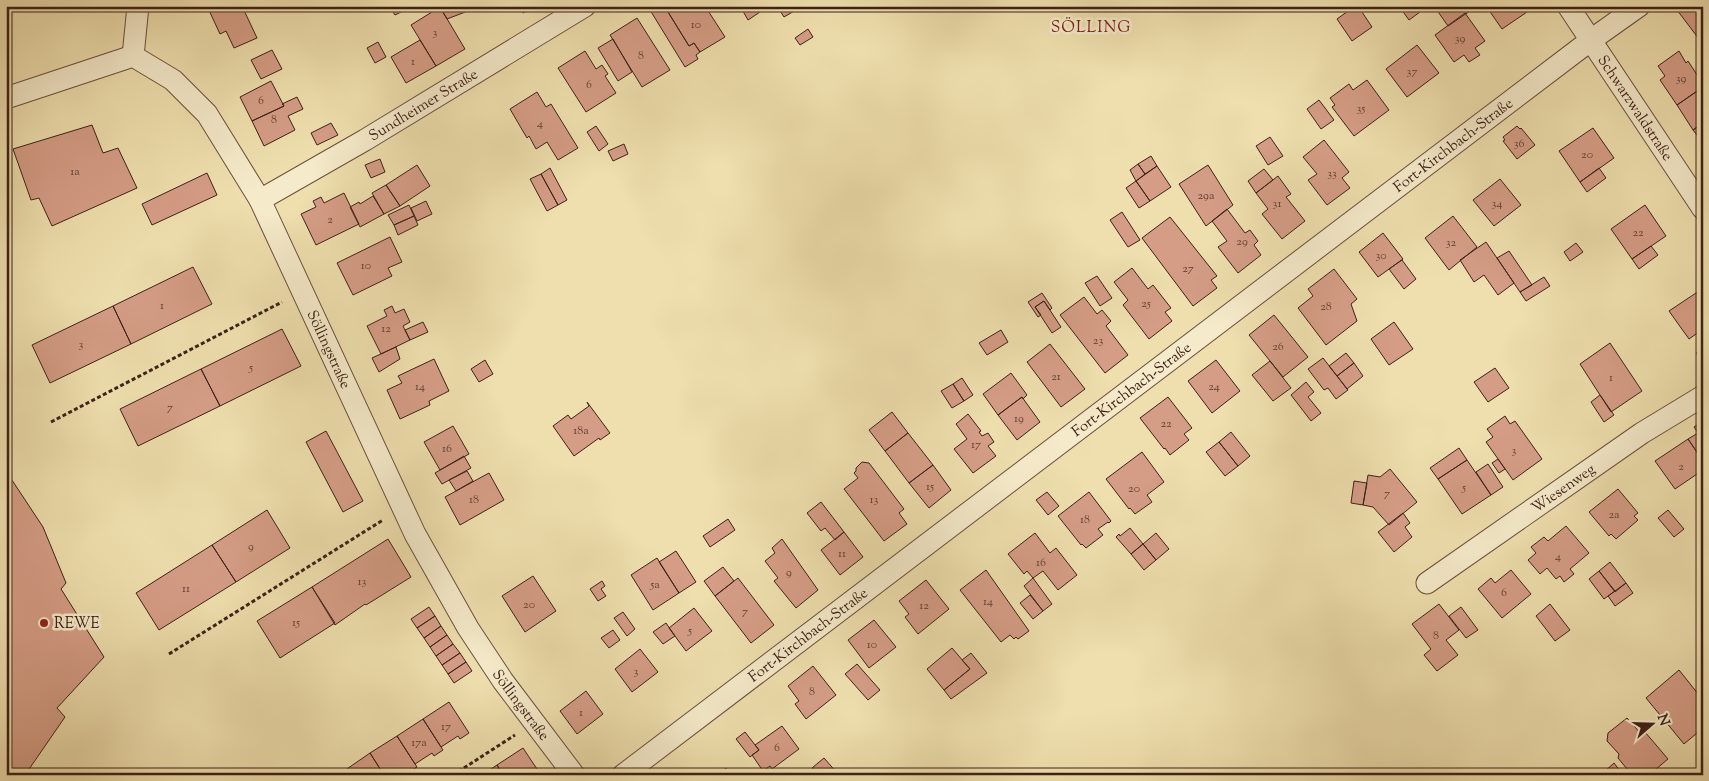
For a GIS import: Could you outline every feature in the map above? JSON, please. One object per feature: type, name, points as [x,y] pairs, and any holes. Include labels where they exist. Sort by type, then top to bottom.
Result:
[{"type":"street","points":[[6,98],[132,56],[138,6]]},
{"type":"street","name":"Sundheimer Straße","points":[[260,200],[365,140],[585,6]]},
{"type":"street","name":"Schwarzwaldstraße","points":[[1568,6],[1703,210]]},
{"type":"street","name":"Fort-Kirchbach-Straße","points":[[623,775],[1638,6]]},
{"type":"street","name":"Söllingstraße","points":[[132,56],[173,80],[207,114],[260,200],[415,534],[468,628],[503,681],[574,775]]},
{"type":"street","name":"Wiesenweg","points":[[1427,583],[1642,433],[1703,396]]},
{"type":"path","points":[[51,422],[302,291]]},
{"type":"path","points":[[169,654],[402,508]]},
{"type":"path","points":[[453,775],[534,722]]},
{"type":"building","points":[[207,6],[242,6],[257,38],[234,48],[226,31],[220,34]]},
{"type":"building","points":[[389,6],[401,6],[403,11],[395,15]]},
{"type":"building","points":[[439,6],[481,6],[447,19]]},
{"type":"building","points":[[519,6],[534,6],[523,13]]},
{"type":"building","points":[[657,6],[677,6],[668,12],[689,46],[694,43],[700,52],[696,55],[698,59],[685,67],[650,10]]},
{"type":"building","points":[[677,6],[705,6],[725,37],[700,52],[694,43],[689,46],[668,12]]},
{"type":"building","points":[[740,6],[769,6],[748,20]]},
{"type":"building","points":[[777,6],[794,6],[796,10],[784,17]]},
{"type":"building","points":[[1355,6],[1358,6],[1372,27],[1352,41],[1337,19]]},
{"type":"building","points":[[1399,6],[1416,6],[1420,12],[1409,20]]},
{"type":"building","points":[[1434,6],[1471,6],[1473,9],[1448,26]]},
{"type":"building","points":[[1486,6],[1528,6],[1530,10],[1502,29]]},
{"type":"building","points":[[1682,6],[1703,6],[1703,36],[1699,39],[1677,10]]},
{"type":"building","points":[[440,7],[465,49],[436,66],[411,25]]},
{"type":"building","points":[[1465,13],[1485,41],[1475,48],[1480,55],[1469,62],[1464,55],[1454,62],[1435,35]]},
{"type":"building","points":[[637,18],[670,70],[642,87],[610,35]]},
{"type":"building","points":[[808,29],[813,37],[800,45],[795,38]]},
{"type":"building","points":[[613,39],[632,72],[618,81],[598,48]]},
{"type":"building","points":[[420,40],[436,66],[406,83],[391,57]]},
{"type":"building","points":[[378,42],[386,57],[375,63],[367,48]]},
{"type":"building","points":[[1417,45],[1439,73],[1407,97],[1386,69]]},
{"type":"building","points":[[272,50],[282,69],[261,79],[251,60]]},
{"type":"building","points":[[585,51],[596,69],[602,65],[608,74],[605,76],[616,93],[586,112],[558,68]]},
{"type":"building","points":[[1679,51],[1686,63],[1688,61],[1703,87],[1677,105],[1660,80],[1665,76],[1658,66]]},
{"type":"building","points":[[1367,80],[1389,110],[1354,136],[1332,107],[1335,105],[1330,98],[1349,84],[1353,90]]},
{"type":"building","points":[[271,81],[284,106],[252,121],[240,97]]},
{"type":"building","points":[[1703,87],[1703,123],[1693,130],[1677,105]]},
{"type":"building","points":[[537,92],[546,107],[551,104],[578,148],[558,160],[547,142],[536,149],[529,136],[527,138],[510,109]]},
{"type":"building","points":[[297,97],[303,109],[288,116],[295,130],[264,146],[252,121],[284,106],[282,104]]},
{"type":"building","points":[[1319,100],[1334,120],[1321,129],[1307,109]]},
{"type":"building","points":[[331,123],[338,135],[317,145],[311,133]]},
{"type":"building","points":[[1703,123],[1703,143],[1693,130]]},
{"type":"building","points":[[92,125],[103,153],[118,148],[137,188],[52,226],[39,198],[31,200],[13,149]]},
{"type":"building","points":[[596,126],[608,144],[599,151],[587,132]]},
{"type":"building","points":[[1517,126],[1521,128],[1535,145],[1517,159],[1503,141],[1505,140],[1503,137]]},
{"type":"building","points":[[1593,128],[1614,158],[1580,182],[1559,151]]},
{"type":"building","points":[[1270,137],[1283,156],[1268,165],[1256,146]]},
{"type":"building","points":[[1324,140],[1349,172],[1342,178],[1350,188],[1327,205],[1308,180],[1317,174],[1303,157]]},
{"type":"building","points":[[624,144],[628,154],[613,161],[608,151]]},
{"type":"building","points":[[1151,156],[1157,166],[1145,174],[1138,164]]},
{"type":"building","points":[[380,159],[385,172],[371,178],[365,165]]},
{"type":"building","points":[[1138,164],[1145,174],[1136,181],[1130,170]]},
{"type":"building","points":[[417,165],[430,186],[400,206],[386,185]]},
{"type":"building","points":[[1208,165],[1233,205],[1206,226],[1179,184]]},
{"type":"building","points":[[1157,166],[1171,187],[1150,201],[1136,181]]},
{"type":"building","points":[[550,168],[567,200],[558,205],[541,174]]},
{"type":"building","points":[[1599,168],[1606,178],[1587,192],[1580,182]]},
{"type":"building","points":[[1264,169],[1273,180],[1256,193],[1248,181]]},
{"type":"building","points":[[207,173],[217,195],[152,225],[142,204]]},
{"type":"building","points":[[541,174],[558,205],[547,211],[530,179]]},
{"type":"building","points":[[1278,176],[1291,194],[1286,197],[1305,221],[1282,239],[1262,214],[1268,209],[1256,193]]},
{"type":"building","points":[[1500,179],[1521,205],[1494,226],[1473,200]]},
{"type":"building","points":[[1136,181],[1150,201],[1139,208],[1126,188]]},
{"type":"building","points":[[386,185],[400,206],[384,214],[372,193]]},
{"type":"building","points":[[344,193],[359,224],[316,245],[301,214],[316,207],[313,201],[321,197],[324,203]]},
{"type":"building","points":[[373,196],[384,214],[360,227],[350,207],[359,202],[360,204]]},
{"type":"building","points":[[426,201],[432,214],[417,221],[411,208]]},
{"type":"building","points":[[409,205],[414,216],[394,225],[388,215]]},
{"type":"building","points":[[1645,205],[1666,236],[1632,259],[1611,229]]},
{"type":"building","points":[[1227,209],[1245,233],[1250,230],[1258,241],[1254,245],[1261,255],[1238,273],[1218,247],[1227,241],[1212,221]]},
{"type":"building","points":[[1122,212],[1140,240],[1128,247],[1110,220]]},
{"type":"building","points":[[414,216],[418,225],[398,235],[394,225]]},
{"type":"building","points":[[1453,216],[1477,247],[1449,270],[1425,238]]},
{"type":"building","points":[[1170,217],[1217,276],[1211,280],[1217,288],[1193,306],[1142,238]]},
{"type":"building","points":[[1383,233],[1403,259],[1378,277],[1359,252]]},
{"type":"building","points":[[390,237],[402,262],[388,268],[392,276],[353,295],[337,263]]},
{"type":"building","points":[[1486,242],[1514,283],[1498,295],[1484,275],[1474,282],[1460,260]]},
{"type":"building","points":[[1576,243],[1583,252],[1570,261],[1564,252]]},
{"type":"building","points":[[1651,246],[1658,255],[1639,269],[1632,259]]},
{"type":"building","points":[[1509,251],[1532,285],[1520,292],[1497,258]]},
{"type":"building","points":[[1402,260],[1416,279],[1404,289],[1389,269]]},
{"type":"building","points":[[193,267],[212,304],[131,344],[113,306]]},
{"type":"building","points":[[1132,268],[1148,289],[1153,285],[1171,308],[1165,312],[1172,321],[1149,339],[1123,305],[1128,300],[1114,282]]},
{"type":"building","points":[[1334,269],[1357,299],[1351,304],[1357,321],[1326,345],[1298,308],[1313,296],[1308,289]]},
{"type":"building","points":[[1097,276],[1112,298],[1100,306],[1085,283]]},
{"type":"building","points":[[1544,277],[1550,286],[1526,301],[1520,292]]},
{"type":"building","points":[[1702,289],[1703,329],[1689,339],[1669,311]]},
{"type":"building","points":[[1042,293],[1052,308],[1050,310],[1044,301],[1035,307],[1041,315],[1038,317],[1028,302]]},
{"type":"building","points":[[1084,297],[1097,314],[1102,310],[1111,321],[1106,326],[1128,355],[1105,373],[1060,315]]},
{"type":"building","points":[[1044,301],[1061,327],[1052,333],[1035,307]]},
{"type":"building","points":[[113,306],[131,344],[50,383],[32,345]]},
{"type":"building","points":[[392,306],[395,313],[404,309],[410,322],[403,326],[410,340],[381,354],[367,326],[387,316],[384,310]]},
{"type":"building","points":[[1274,315],[1308,357],[1283,377],[1249,335]]},
{"type":"building","points":[[423,322],[428,332],[410,340],[405,330]]},
{"type":"building","points":[[1394,322],[1413,349],[1389,365],[1371,339]]},
{"type":"building","points":[[282,329],[301,366],[220,406],[201,369]]},
{"type":"building","points":[[1001,330],[1008,342],[987,355],[979,343]]},
{"type":"building","points":[[1610,343],[1642,391],[1611,412],[1580,364]]},
{"type":"building","points":[[1050,344],[1085,389],[1061,407],[1027,362]]},
{"type":"building","points":[[396,347],[400,359],[379,372],[372,358]]},
{"type":"building","points":[[1703,348],[1703,363],[1696,353]]},
{"type":"building","points":[[1346,353],[1354,363],[1337,376],[1329,366]]},
{"type":"building","points":[[1323,358],[1348,390],[1336,399],[1328,388],[1324,390],[1308,369]]},
{"type":"building","points":[[434,359],[449,391],[429,401],[430,405],[400,419],[387,390],[402,383],[398,376]]},
{"type":"building","points":[[485,360],[493,374],[479,382],[471,369]]},
{"type":"building","points":[[1216,360],[1240,391],[1212,413],[1188,381]]},
{"type":"building","points":[[1270,361],[1291,388],[1273,401],[1252,375]]},
{"type":"building","points":[[1354,363],[1363,376],[1347,389],[1337,376]]},
{"type":"building","points":[[1495,368],[1509,388],[1488,402],[1474,382]]},
{"type":"building","points":[[201,369],[220,406],[138,446],[120,409]]},
{"type":"building","points":[[1011,373],[1027,395],[998,415],[983,394]]},
{"type":"building","points":[[962,378],[973,395],[964,401],[953,384]]},
{"type":"building","points":[[1306,382],[1314,392],[1308,397],[1321,413],[1311,421],[1291,395]]},
{"type":"building","points":[[953,384],[964,401],[952,408],[941,391]]},
{"type":"building","points":[[1600,395],[1614,415],[1604,422],[1591,402]]},
{"type":"building","points":[[1022,397],[1040,422],[1017,440],[998,415]]},
{"type":"building","points":[[1168,397],[1192,428],[1184,434],[1189,440],[1170,455],[1140,418]]},
{"type":"building","points":[[587,402],[610,433],[600,440],[599,438],[574,456],[553,426],[568,415],[571,419],[589,406]]},
{"type":"building","points":[[892,412],[908,433],[885,451],[869,430]]},
{"type":"building","points":[[968,414],[981,431],[979,432],[982,436],[988,433],[994,442],[988,446],[996,456],[973,473],[954,449],[967,439],[956,424]]},
{"type":"building","points":[[1505,416],[1510,424],[1515,421],[1542,459],[1513,480],[1486,442],[1493,437],[1487,429]]},
{"type":"building","points":[[1703,421],[1703,440],[1694,427]]},
{"type":"building","points":[[453,426],[469,454],[440,470],[424,442]]},
{"type":"building","points":[[326,431],[363,501],[343,512],[306,442]]},
{"type":"building","points":[[1231,432],[1250,456],[1238,466],[1219,442]]},
{"type":"building","points":[[908,433],[933,465],[909,483],[885,451]]},
{"type":"building","points":[[1698,433],[1703,440],[1703,461],[1688,439]]},
{"type":"building","points":[[1688,439],[1703,461],[1703,470],[1675,489],[1655,461]]},
{"type":"building","points":[[1219,442],[1238,466],[1225,476],[1206,452]]},
{"type":"building","points":[[1459,448],[1467,460],[1438,479],[1430,468]]},
{"type":"building","points":[[1142,452],[1164,482],[1147,495],[1152,502],[1135,514],[1106,479]]},
{"type":"building","points":[[464,456],[471,468],[442,484],[435,473]]},
{"type":"building","points":[[1498,459],[1505,469],[1499,473],[1492,463]]},
{"type":"building","points":[[1467,460],[1491,495],[1462,514],[1438,479]]},
{"type":"building","points":[[862,462],[869,463],[904,509],[899,513],[907,524],[884,541],[844,489],[858,478],[854,473]]},
{"type":"building","points":[[1488,464],[1503,487],[1491,495],[1476,472]]},
{"type":"building","points":[[933,465],[951,490],[929,508],[909,483]]},
{"type":"building","points":[[1390,469],[1417,502],[1389,525],[1373,507],[1363,505],[1368,475],[1380,477]]},
{"type":"building","name":"REWE","points":[[6,471],[43,527],[66,583],[61,589],[104,657],[57,708],[65,717],[25,775],[6,775]]},
{"type":"building","points":[[467,471],[473,481],[456,491],[449,480]]},
{"type":"building","points":[[489,473],[504,500],[460,525],[445,497]]},
{"type":"building","points":[[1354,481],[1367,483],[1363,505],[1351,503]]},
{"type":"building","points":[[1618,489],[1638,513],[1634,516],[1638,520],[1616,539],[1611,534],[1609,536],[1589,512]]},
{"type":"building","points":[[1047,492],[1059,506],[1048,515],[1036,500]]},
{"type":"building","points":[[1089,492],[1111,521],[1098,529],[1103,535],[1086,548],[1081,545],[1058,516]]},
{"type":"building","points":[[821,502],[844,532],[835,540],[825,528],[821,531],[807,513]]},
{"type":"building","points":[[267,510],[290,548],[236,582],[212,545]]},
{"type":"building","points":[[1668,510],[1684,529],[1674,537],[1658,518]]},
{"type":"building","points":[[1403,513],[1410,523],[1405,527],[1412,537],[1394,552],[1378,532]]},
{"type":"building","points":[[728,519],[735,530],[710,547],[703,536]]},
{"type":"building","points":[[1566,526],[1589,553],[1570,569],[1574,574],[1564,582],[1560,576],[1556,579],[1547,568],[1540,574],[1528,560],[1536,553],[1531,547],[1544,537],[1548,541]]},
{"type":"building","points":[[1130,528],[1143,544],[1131,554],[1116,537]]},
{"type":"building","points":[[844,532],[863,557],[840,575],[821,550]]},
{"type":"building","points":[[1035,533],[1050,553],[1056,548],[1077,575],[1058,590],[1043,571],[1033,578],[1027,571],[1024,574],[1008,554]]},
{"type":"building","points":[[1156,533],[1169,549],[1156,560],[1143,544]]},
{"type":"building","points":[[388,539],[411,577],[365,604],[335,625],[312,587]]},
{"type":"building","points":[[782,539],[818,590],[796,608],[774,581],[778,578],[765,561],[775,553],[772,548]]},
{"type":"building","points":[[1143,544],[1156,560],[1144,570],[1131,554]]},
{"type":"building","points":[[212,545],[236,582],[159,630],[136,593]]},
{"type":"building","points":[[676,551],[696,582],[679,593],[659,562]]},
{"type":"building","points":[[657,558],[679,593],[653,610],[631,575]]},
{"type":"building","points":[[1610,562],[1626,583],[1615,592],[1599,571]]},
{"type":"building","points":[[723,567],[734,581],[715,596],[704,581]]},
{"type":"building","points":[[986,570],[1029,631],[1018,639],[1016,637],[1014,639],[1010,635],[1001,642],[960,590]]},
{"type":"building","points":[[1511,570],[1531,594],[1502,618],[1478,589],[1491,578],[1495,583]]},
{"type":"building","points":[[1599,571],[1615,591],[1604,599],[1589,579]]},
{"type":"building","points":[[533,576],[556,611],[525,632],[502,596]]},
{"type":"building","points":[[738,578],[774,625],[751,643],[715,596]]},
{"type":"building","points":[[1033,578],[1052,604],[1043,611],[1024,586]]},
{"type":"building","points":[[926,580],[949,609],[918,634],[905,617],[909,614],[899,601]]},
{"type":"building","points":[[602,581],[605,586],[601,589],[606,596],[598,601],[590,589]]},
{"type":"building","points":[[1626,583],[1633,593],[1615,606],[1608,596]]},
{"type":"building","points":[[312,587],[335,623],[280,658],[257,621]]},
{"type":"building","points":[[1030,595],[1043,611],[1033,619],[1020,603]]},
{"type":"building","points":[[1439,604],[1459,630],[1446,640],[1458,655],[1437,671],[1424,655],[1431,649],[1412,624]]},
{"type":"building","points":[[1550,604],[1570,630],[1555,641],[1536,616]]},
{"type":"building","points":[[429,607],[435,616],[417,628],[411,619]]},
{"type":"building","points":[[1461,607],[1478,630],[1466,638],[1449,616]]},
{"type":"building","points":[[694,608],[712,631],[686,651],[669,628]]},
{"type":"building","points":[[623,612],[635,629],[627,636],[614,618]]},
{"type":"building","points":[[435,616],[441,626],[424,638],[417,628]]},
{"type":"building","points":[[874,620],[896,647],[869,668],[848,640]]},
{"type":"building","points":[[666,623],[675,636],[663,644],[653,632]]},
{"type":"building","points":[[441,626],[447,635],[430,647],[424,638]]},
{"type":"building","points":[[613,630],[620,640],[609,648],[601,638]]},
{"type":"building","points":[[447,635],[453,644],[436,656],[430,647]]},
{"type":"building","points":[[453,644],[460,653],[442,665],[436,656]]},
{"type":"building","points":[[952,648],[970,669],[944,690],[927,669]]},
{"type":"building","points":[[640,649],[658,672],[632,692],[615,669]]},
{"type":"building","points":[[460,653],[466,662],[448,674],[442,665]]},
{"type":"building","points":[[971,653],[987,673],[951,699],[944,690],[970,669],[962,660]]},
{"type":"building","points":[[466,662],[472,671],[454,683],[448,674]]},
{"type":"building","points":[[857,664],[880,690],[868,700],[845,674]]},
{"type":"building","points":[[813,666],[836,695],[806,719],[795,704],[799,701],[788,686]]},
{"type":"building","points":[[1679,670],[1703,700],[1703,728],[1684,744],[1646,698]]},
{"type":"building","points":[[586,691],[603,714],[577,734],[560,711]]},
{"type":"building","points":[[449,702],[469,733],[460,739],[458,736],[441,747],[423,719]]},
{"type":"building","points":[[1627,718],[1642,735],[1645,732],[1668,759],[1649,775],[1632,775],[1618,758],[1619,754],[1607,741],[1608,733]]},
{"type":"building","points":[[423,719],[443,750],[434,756],[432,753],[415,764],[397,736]]},
{"type":"building","points":[[782,726],[799,749],[772,769],[770,766],[763,771],[752,755],[759,750],[755,745]]},
{"type":"building","points":[[745,732],[759,750],[750,757],[736,739]]},
{"type":"building","points":[[397,736],[417,767],[407,773],[406,770],[399,775],[384,775],[370,753]]},
{"type":"building","points":[[523,748],[541,775],[503,775],[497,765]]},
{"type":"building","points":[[370,753],[384,775],[347,775],[344,771]]},
{"type":"building","points":[[824,758],[837,775],[818,775],[812,768]]},
{"type":"building","points":[[1614,763],[1623,775],[1606,775],[1604,772]]},
{"type":"building","points":[[497,765],[503,775],[482,775]]},
{"type":"building","points":[[726,768],[732,775],[717,775]]},
{"type":"place","name":"REWE","points":[[44,623]]},
{"type":"district","name":"SÖLLING","points":[[1091,26]]}]
